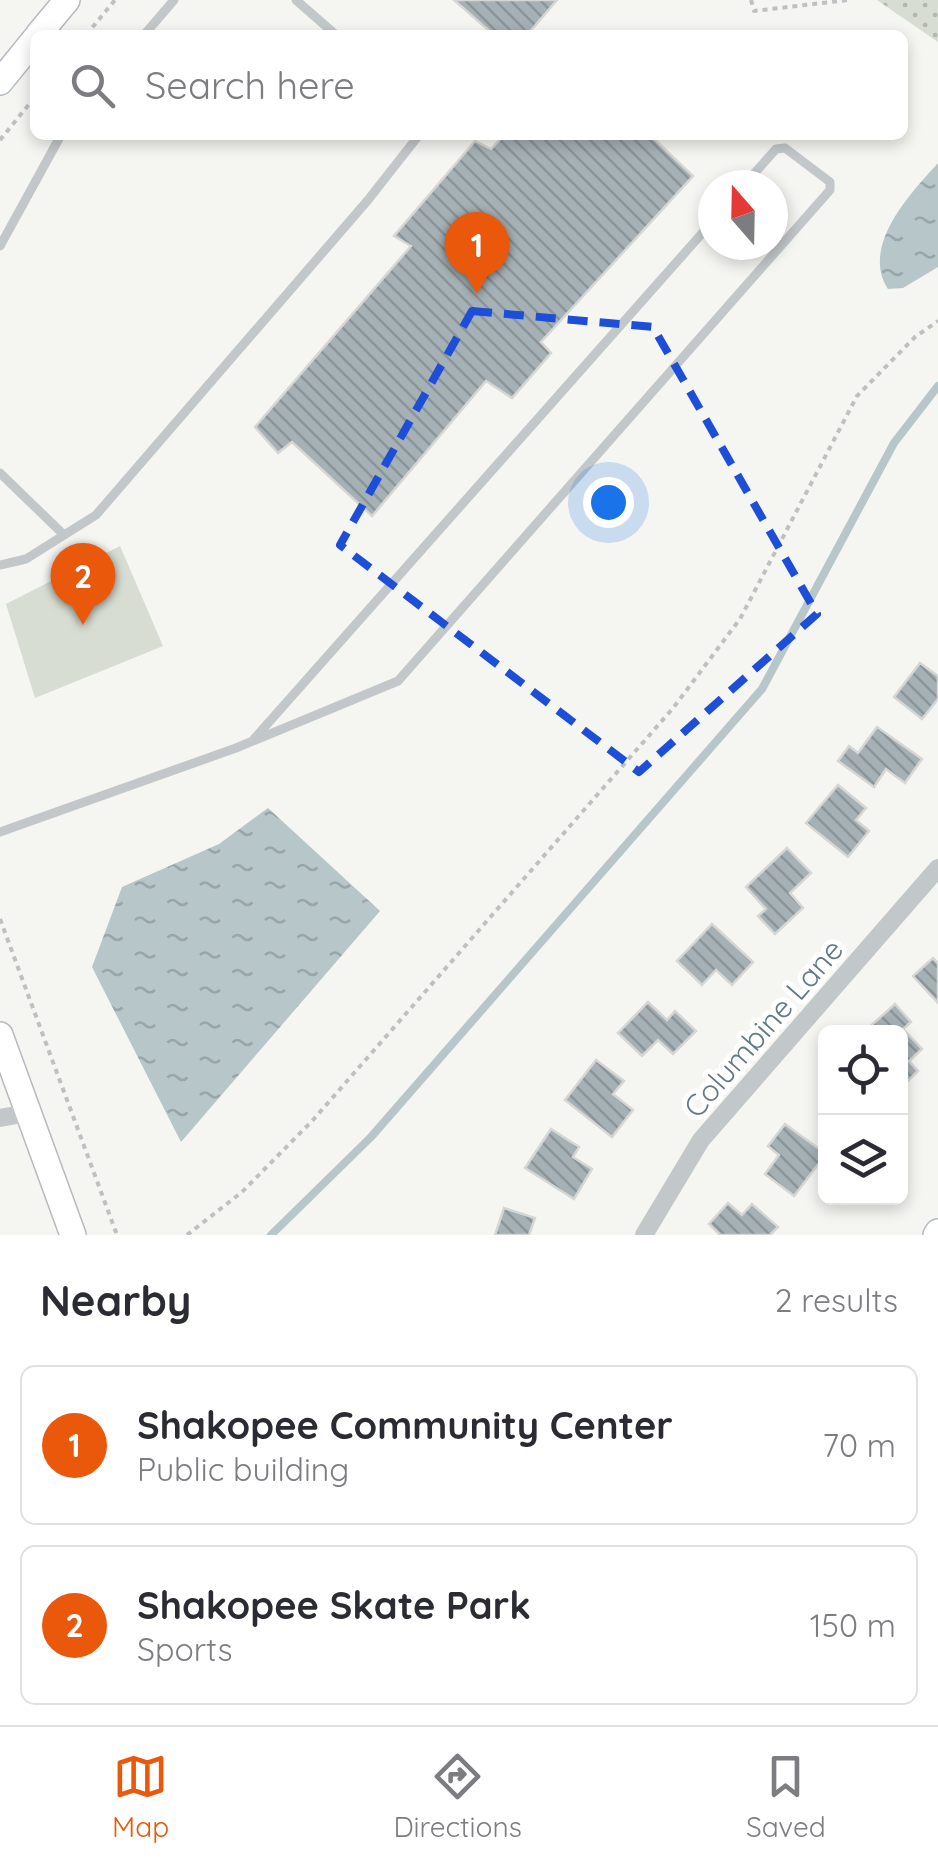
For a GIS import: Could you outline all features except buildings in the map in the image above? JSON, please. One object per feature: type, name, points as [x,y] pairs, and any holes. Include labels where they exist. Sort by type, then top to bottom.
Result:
[{"type":"street","points":[[43,30],[67,0]]},
{"type":"street","points":[[0,82],[30,46]]},
{"type":"street","name":"Columbine Lane","points":[[644,1235],[701,1140],[938,868]]},
{"type":"street","points":[[0,1035],[73,1235]]},
{"type":"street","points":[[0,1118],[28,1113]]},
{"type":"lane","points":[[148,30],[174,0]]},
{"type":"lane","points":[[296,0],[330,30]]},
{"type":"lane","points":[[0,246],[58,140]]},
{"type":"lane","points":[[0,565],[26,559],[96,515],[368,200],[415,140]]},
{"type":"lane","points":[[758,170],[776,150],[785,148],[830,182],[830,190],[788,238]]},
{"type":"lane","points":[[252,742],[698,237]]},
{"type":"lane","points":[[0,832],[252,742],[398,681],[768,260]]},
{"type":"lane","points":[[0,472],[64,535]]},
{"type":"path","points":[[90,30],[114,0]]},
{"type":"path","points":[[751,0],[754,11],[848,0]]},
{"type":"path","points":[[0,140],[30,103]]},
{"type":"path","points":[[187,1235],[242,1192],[313,1120],[674,706],[740,619],[858,396],[916,337],[938,321]]},
{"type":"path","points":[[0,919],[117,1235]]},
{"type":"highlighted area","points":[[472,311],[653,327],[817,614],[639,772],[340,545]]},
{"type":"shaded area","points":[[877,0],[938,0],[938,42]]},
{"type":"shaded area","points":[[120,546],[163,646],[35,698],[6,604]]},
{"type":"water","points":[[938,163],[938,267],[903,288],[888,289],[881,272],[884,238],[903,205]]},
{"type":"water","points":[[268,808],[380,911],[181,1142],[92,967],[122,887],[219,844]]},
{"type":"waterway","points":[[271,1235],[371,1137],[762,689],[894,443],[938,386]]},
{"type":"place","name":"Shakopee Community Center","points":[[477,294]]},
{"type":"place","name":"Shakopee Skate Park","points":[[83,625]]}]
